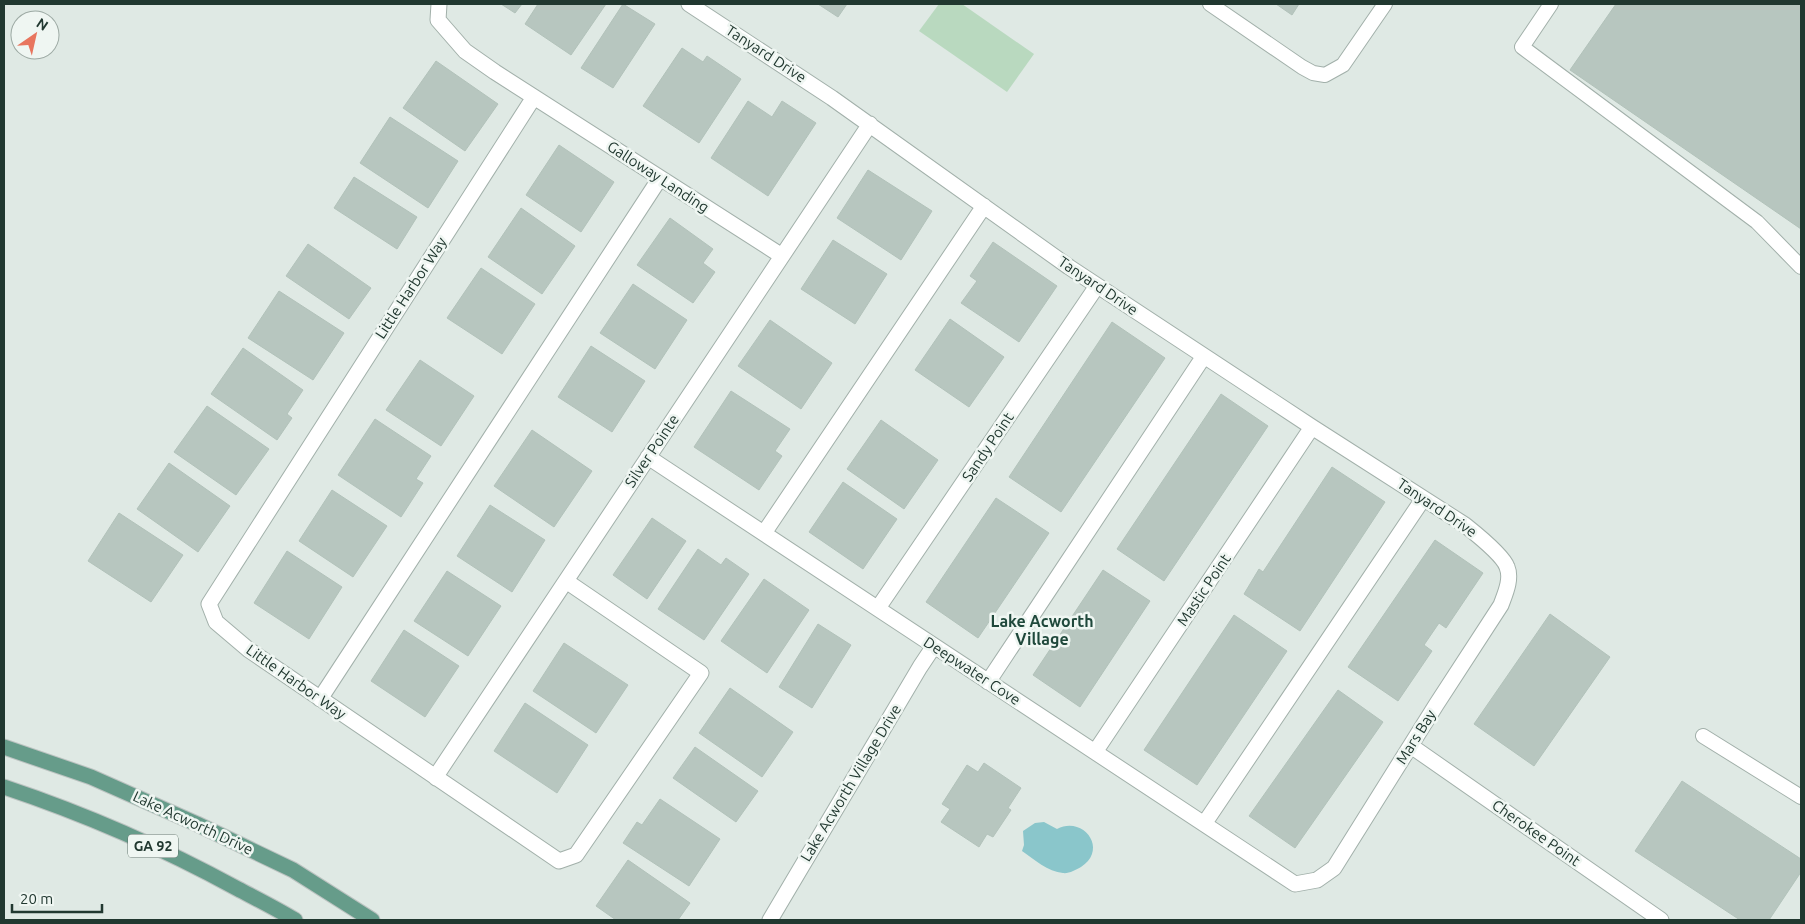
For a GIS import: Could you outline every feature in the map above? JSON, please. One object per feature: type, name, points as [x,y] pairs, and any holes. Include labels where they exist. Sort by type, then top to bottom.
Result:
[{"type":"main road","name":"Lake Acworth Drive","points":[[4,747],[91,777],[197,824],[293,870],[372,920]]},
{"type":"main road","name":"GA 92","points":[[4,787],[42,799],[130,835],[204,870],[295,920]]},
{"type":"street","points":[[439,4],[438,20],[465,51],[534,98]]},
{"type":"street","name":"Tanyard Drive","points":[[689,4],[870,124],[1098,286],[1312,428],[1465,525],[1488,543],[1508,566]]},
{"type":"street","name":"Galloway Landing","points":[[534,98],[782,256]]},
{"type":"street","name":"Little Harbor Way","points":[[534,98],[209,604],[216,622],[249,650],[559,861],[576,855],[701,673],[566,581]]},
{"type":"street","name":"Silver Pointe","points":[[436,778],[870,124]]},
{"type":"street","points":[[320,699],[660,178]]},
{"type":"street","points":[[764,533],[984,206]]},
{"type":"street","name":"Sandy Point","points":[[878,608],[1098,286]]},
{"type":"street","points":[[988,682],[1204,356]]},
{"type":"street","name":"Mastic Point","points":[[1095,752],[1312,428]]},
{"type":"street","name":"Deepwater Cove","points":[[648,457],[1295,884]]},
{"type":"street","points":[[1204,824],[1423,499]]},
{"type":"street","name":"Mars Bay","points":[[1295,884],[1317,880],[1334,868],[1501,605],[1508,588],[1508,566]]},
{"type":"street","name":"Lake Acworth Village Drive","points":[[770,920],[934,646]]},
{"type":"street","name":"Cherokee Point","points":[[1411,746],[1661,920]]},
{"type":"lane","points":[[1210,4],[1302,67],[1313,73],[1324,75],[1343,65],[1385,4]]},
{"type":"lane","points":[[1551,4],[1522,47],[1757,222],[1801,267]]},
{"type":"lane","points":[[1703,736],[1801,796]]},
{"type":"green space","points":[[939,4],[962,4],[1034,54],[1007,92],[919,31]]},
{"type":"water","points":[[1044,822],[1057,829],[1076,826],[1083,830],[1093,843],[1093,852],[1089,860],[1077,869],[1063,873],[1047,868],[1022,851],[1024,845],[1023,831],[1035,823]]},
{"type":"building","points":[[501,4],[522,4],[515,13]]},
{"type":"building","points":[[538,4],[606,4],[571,55],[525,24]]},
{"type":"building","points":[[623,4],[655,24],[613,88],[581,68]]},
{"type":"building","points":[[818,4],[847,4],[838,17]]},
{"type":"building","points":[[1276,4],[1299,4],[1292,15]]},
{"type":"building","points":[[1616,4],[1801,4],[1801,229],[1570,70]]},
{"type":"building","points":[[682,48],[703,62],[707,56],[741,79],[699,143],[643,106]]},
{"type":"building","points":[[436,61],[498,104],[465,151],[403,108]]},
{"type":"building","points":[[748,101],[772,117],[782,101],[816,123],[768,196],[711,158]]},
{"type":"building","points":[[390,117],[458,161],[428,208],[360,163]]},
{"type":"building","points":[[559,145],[614,182],[581,232],[526,195]]},
{"type":"building","points":[[868,170],[932,211],[901,260],[837,218]]},
{"type":"building","points":[[354,177],[417,217],[397,249],[334,208]]},
{"type":"building","points":[[521,208],[575,246],[542,294],[488,257]]},
{"type":"building","points":[[670,218],[713,249],[703,263],[715,272],[693,303],[637,265]]},
{"type":"building","points":[[833,240],[887,274],[855,324],[801,289]]},
{"type":"building","points":[[993,242],[1057,286],[1019,342],[961,303],[977,281],[970,276]]},
{"type":"building","points":[[308,244],[371,288],[349,319],[286,276]]},
{"type":"building","points":[[481,268],[535,304],[502,354],[447,318]]},
{"type":"building","points":[[633,284],[687,320],[655,369],[600,333]]},
{"type":"building","points":[[279,291],[344,333],[313,380],[248,338]]},
{"type":"building","points":[[950,319],[1004,357],[969,407],[915,370]]},
{"type":"building","points":[[770,320],[832,363],[801,409],[738,366]]},
{"type":"building","points":[[1112,322],[1165,358],[1061,512],[1009,477]]},
{"type":"building","points":[[591,346],[645,381],[612,432],[558,397]]},
{"type":"building","points":[[243,348],[303,390],[287,414],[292,418],[277,440],[211,394]]},
{"type":"building","points":[[420,360],[474,396],[441,446],[386,410]]},
{"type":"building","points":[[731,391],[790,429],[775,451],[782,456],[759,490],[694,447]]},
{"type":"building","points":[[1221,394],[1268,426],[1164,581],[1117,549]]},
{"type":"building","points":[[207,406],[269,449],[236,495],[174,452]]},
{"type":"building","points":[[375,419],[431,456],[416,479],[423,483],[401,517],[338,475]]},
{"type":"building","points":[[881,420],[938,460],[904,509],[847,469]]},
{"type":"building","points":[[532,430],[592,471],[554,527],[494,486]]},
{"type":"building","points":[[169,463],[230,506],[198,552],[137,509]]},
{"type":"building","points":[[1332,467],[1385,502],[1300,631],[1244,594],[1259,569],[1263,572]]},
{"type":"building","points":[[843,482],[897,519],[863,569],[809,532]]},
{"type":"building","points":[[332,490],[387,526],[353,577],[299,541]]},
{"type":"building","points":[[996,498],[1049,533],[978,638],[926,602]]},
{"type":"building","points":[[490,505],[545,540],[512,592],[457,556]]},
{"type":"building","points":[[119,513],[183,555],[151,602],[88,561]]},
{"type":"building","points":[[652,518],[686,541],[647,599],[613,575]]},
{"type":"building","points":[[1435,540],[1483,573],[1446,628],[1439,623],[1424,645],[1432,651],[1398,701],[1348,667]]},
{"type":"building","points":[[698,549],[721,565],[726,558],[749,574],[704,640],[658,609]]},
{"type":"building","points":[[287,551],[342,587],[309,639],[254,603]]},
{"type":"building","points":[[1103,570],[1150,601],[1080,707],[1033,675]]},
{"type":"building","points":[[447,571],[501,606],[468,656],[414,621]]},
{"type":"building","points":[[764,579],[809,610],[767,673],[721,641]]},
{"type":"building","points":[[1550,614],[1610,657],[1534,766],[1474,724]]},
{"type":"building","points":[[1234,615],[1287,651],[1197,785],[1144,750]]},
{"type":"building","points":[[818,624],[851,645],[812,708],[779,687]]},
{"type":"building","points":[[404,630],[459,666],[425,717],[371,681]]},
{"type":"building","points":[[564,643],[628,685],[596,733],[533,691]]},
{"type":"building","points":[[730,688],[793,732],[762,777],[699,733]]},
{"type":"building","points":[[1338,690],[1383,722],[1295,848],[1249,816]]},
{"type":"building","points":[[525,703],[588,745],[557,793],[494,751]]},
{"type":"building","points":[[695,747],[758,791],[736,822],[673,778]]},
{"type":"building","points":[[984,763],[1021,788],[1008,808],[1011,810],[993,837],[987,834],[979,847],[941,822],[950,809],[942,804],[967,765],[978,772]]},
{"type":"building","points":[[1682,781],[1801,859],[1801,872],[1769,920],[1740,920],[1635,851]]},
{"type":"building","points":[[660,799],[720,839],[689,886],[623,843],[637,822],[642,825]]},
{"type":"building","points":[[628,860],[690,903],[678,920],[616,920],[596,906]]},
{"type":"district","name":"Lake Acworth Village","points":[[1042,630]]}]
